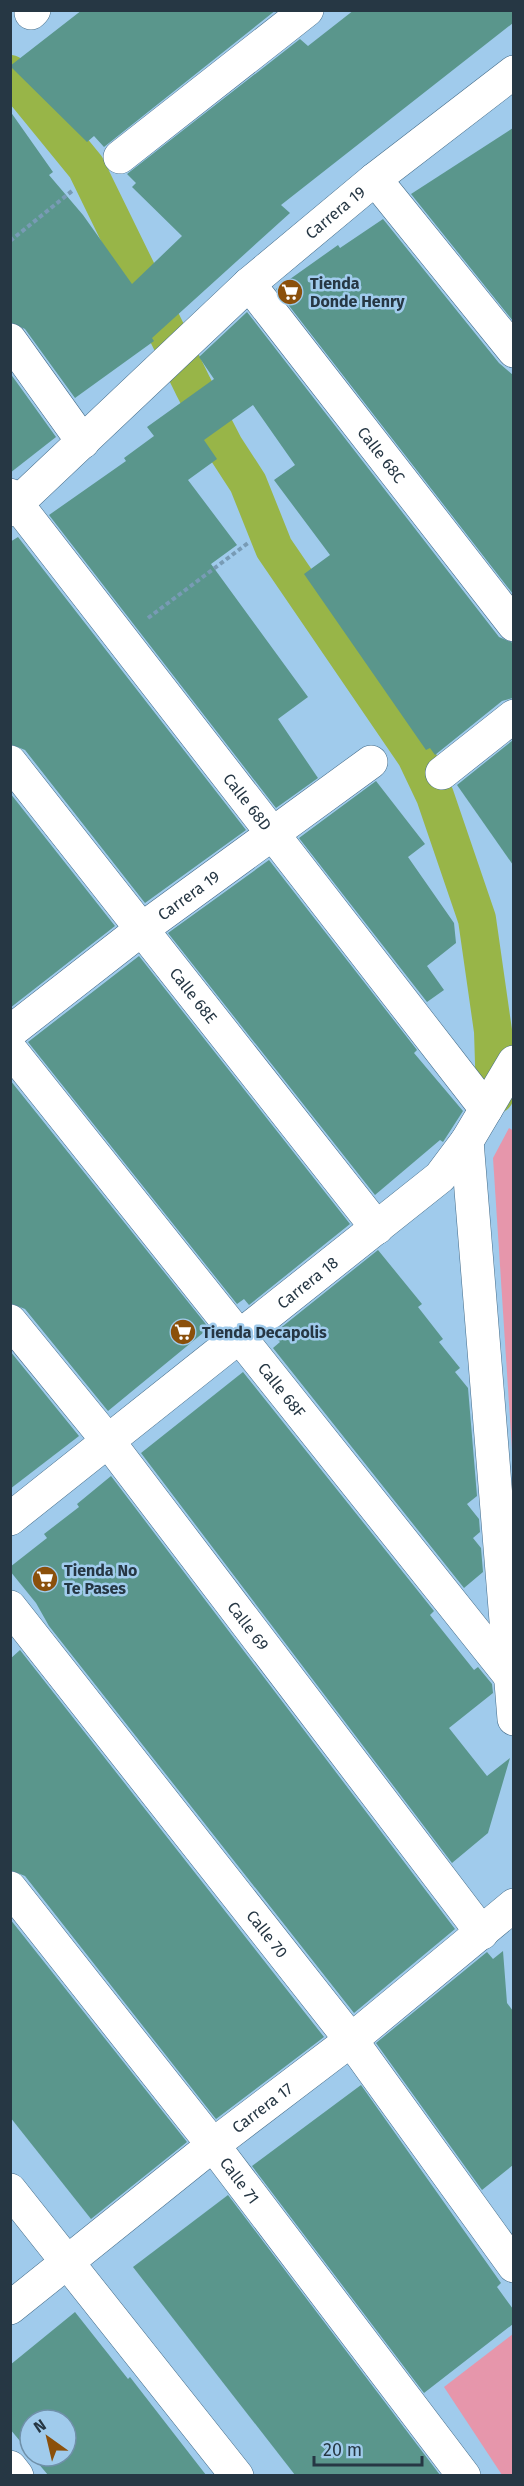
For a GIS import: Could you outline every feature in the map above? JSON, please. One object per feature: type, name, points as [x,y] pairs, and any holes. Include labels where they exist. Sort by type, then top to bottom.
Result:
[{"type":"street","points":[[120,158],[307,10]]},
{"type":"street","name":"Carrera 19","points":[[13,503],[83,442],[249,284],[375,179],[513,72]]},
{"type":"street","points":[[375,179],[513,351]]},
{"type":"street","name":"Calle 68C","points":[[249,284],[513,625]]},
{"type":"street","points":[[10,340],[83,442]]},
{"type":"street","name":"Calle 68D","points":[[13,503],[274,834],[498,1103]]},
{"type":"street","points":[[442,773],[513,716]]},
{"type":"street","name":"Calle 68E","points":[[10,762],[377,1228]]},
{"type":"street","name":"Carrera 19","points":[[10,1032],[142,928],[371,762]]},
{"type":"street","name":"Calle 68F","points":[[10,1049],[510,1676]]},
{"type":"street","name":"Carrera 18","points":[[10,1519],[440,1177],[498,1103],[513,1062]]},
{"type":"street","points":[[467,1142],[513,1719]]},
{"type":"street","name":"Calle 69","points":[[10,1321],[108,1442],[483,1933]]},
{"type":"street","name":"Calle 70","points":[[10,1607],[351,2040],[513,2266]]},
{"type":"street","name":"Calle 71","points":[[10,1888],[213,2145],[464,2475]]},
{"type":"street","name":"Carrera 17","points":[[10,2308],[213,2145],[351,2040],[483,1933],[513,1905]]},
{"type":"street","points":[[10,2190],[237,2475]]},
{"type":"street","points":[[10,2467],[17,2475]]},
{"type":"path","points":[[10,242],[72,191]]},
{"type":"path","points":[[121,638],[248,543]]},
{"type":"shaded area","points":[[509,1128],[514,1131],[513,1465],[493,1158]]},
{"type":"shaded area","points":[[513,2334],[513,2475],[502,2475],[444,2387]]},
{"type":"building","points":[[82,10],[276,10],[104,147],[94,136],[87,142],[10,66]]},
{"type":"building","points":[[354,10],[513,10],[513,23],[281,205],[290,213],[152,338],[154,341],[75,398],[25,329],[10,322],[10,111],[53,172],[49,175],[83,215],[132,284],[182,236],[132,187],[136,183],[127,174],[300,39],[308,46]]},
{"type":"building","points":[[513,128],[513,321],[411,194]]},
{"type":"building","points":[[383,219],[499,363],[513,375],[513,594],[276,289],[338,245],[340,248]]},
{"type":"building","points":[[247,312],[499,637],[513,643],[513,698],[502,701],[435,755],[430,748],[426,750],[304,574],[330,555],[274,480],[295,465],[253,405],[204,440],[217,459],[188,480],[237,545],[211,564],[308,697],[278,719],[318,778],[276,808],[49,515],[126,461],[124,458],[154,436],[147,427],[214,379],[199,357]]},
{"type":"building","points":[[10,373],[56,437],[10,473]]},
{"type":"building","points":[[18,537],[246,830],[145,903],[25,750],[10,744],[10,542]]},
{"type":"building","points":[[513,740],[513,865],[457,785]]},
{"type":"building","points":[[376,781],[425,844],[408,857],[454,923],[456,943],[427,966],[444,990],[427,1002],[299,838]]},
{"type":"building","points":[[10,793],[115,926],[10,1008]]},
{"type":"building","points":[[269,860],[417,1050],[414,1053],[463,1111],[443,1142],[440,1140],[375,1195],[168,933]]},
{"type":"building","points":[[139,956],[350,1224],[249,1305],[244,1299],[237,1304],[28,1042]]},
{"type":"building","points":[[10,1080],[209,1328],[108,1411],[25,1309],[10,1303]]},
{"type":"building","points":[[378,1250],[422,1304],[418,1307],[443,1339],[439,1342],[460,1368],[455,1372],[468,1388],[477,1496],[467,1504],[479,1519],[480,1532],[473,1538],[481,1548],[483,1572],[464,1588],[273,1348],[280,1342],[273,1334]]},
{"type":"building","points":[[10,1351],[79,1436],[10,1489]]},
{"type":"building","points":[[243,1372],[434,1611],[430,1615],[474,1670],[478,1667],[492,1684],[493,1693],[449,1728],[487,1776],[510,1758],[488,1833],[452,1863],[141,1453]]},
{"type":"building","points":[[111,1476],[455,1929],[354,2013],[49,1626],[36,1603],[10,1571],[10,1567],[47,1538],[44,1534],[79,1507],[77,1504]]},
{"type":"building","points":[[20,1650],[324,2037],[216,2119],[25,1876],[10,1870],[10,1659]]},
{"type":"building","points":[[10,1919],[187,2142],[91,2219],[10,2117]]},
{"type":"building","points":[[503,1951],[507,2003],[513,2011],[513,2165],[482,2190],[376,2043],[487,1952],[493,1959]]},
{"type":"building","points":[[361,2085],[501,2283],[497,2287],[513,2309],[513,2324],[424,2393],[252,2166]]},
{"type":"building","points":[[228,2195],[440,2475],[295,2475],[133,2267]]},
{"type":"building","points":[[75,2312],[128,2379],[130,2377],[206,2475],[48,2475],[42,2468],[78,2468],[78,2408],[18,2408],[18,2439],[10,2429],[10,2365]]},
{"type":"waterway","points":[[10,74],[86,167],[193,386],[224,446],[248,483],[274,548],[416,756],[435,796],[477,919],[493,1031],[495,1095]]},
{"type":"place","name":"Tienda Donde Henry","points":[[290,292]]},
{"type":"place","name":"Tienda Decapolis","points":[[183,1332]]},
{"type":"place","name":"Tienda No Te Pases","points":[[45,1579]]}]
